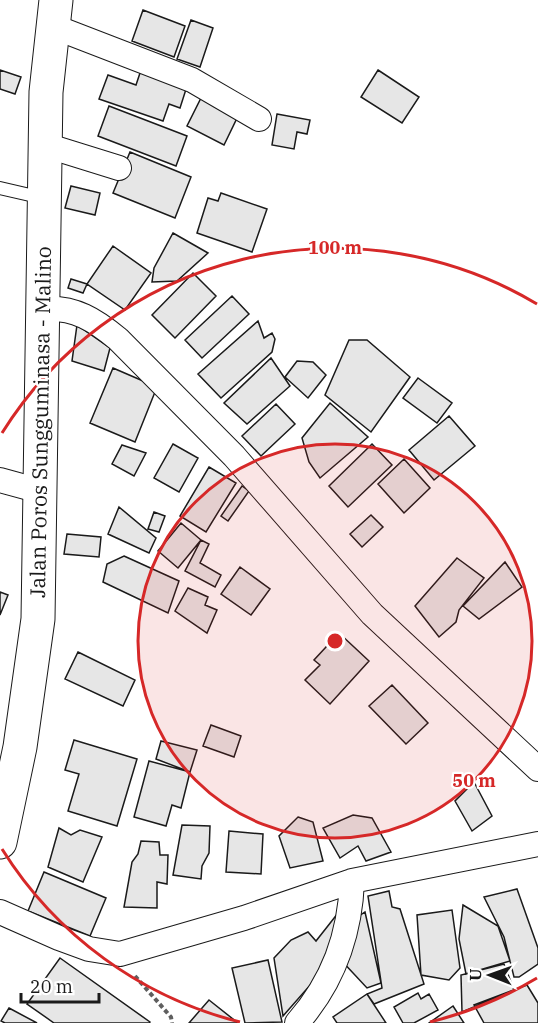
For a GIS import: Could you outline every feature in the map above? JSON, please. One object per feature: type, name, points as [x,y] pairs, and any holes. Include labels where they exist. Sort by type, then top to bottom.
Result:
[{"type":"main road","name":"Jalan Poros Sungguminasa - Malino","points":[[0,842],[7,783],[38,619],[46,92],[54,13]]},
{"type":"street","points":[[54,13],[192,80],[259,119]]},
{"type":"street","points":[[45,145],[118,168]]},
{"type":"street","points":[[44,309],[61,308],[77,312],[98,322],[118,339],[234,456],[372,614],[538,769]]},
{"type":"street","points":[[0,480],[40,491]]},
{"type":"street","points":[[0,912],[89,949],[120,954],[244,918],[538,844]]},
{"type":"street","points":[[297,1023],[326,987],[334,968],[346,924],[351,891]]},
{"type":"lane","points":[[0,188],[45,198]]},
{"type":"path","points":[[145,987],[171,1017],[172,1023]]},
{"type":"building","points":[[143,10],[185,26],[174,57],[132,41]]},
{"type":"building","points":[[191,20],[213,28],[200,67],[177,59]]},
{"type":"building","points":[[142,67],[188,83],[180,108],[169,104],[163,121],[99,99],[108,75],[136,85]]},
{"type":"building","points":[[0,70],[21,77],[15,94],[0,89]]},
{"type":"building","points":[[378,70],[419,97],[402,123],[361,97]]},
{"type":"building","points":[[201,98],[238,116],[224,145],[187,126]]},
{"type":"building","points":[[109,106],[187,136],[176,166],[98,136]]},
{"type":"building","points":[[277,114],[310,120],[307,134],[297,132],[294,149],[272,145]]},
{"type":"building","points":[[130,152],[191,177],[175,218],[113,193]]},
{"type":"building","points":[[71,186],[100,193],[95,215],[65,208]]},
{"type":"building","points":[[221,193],[267,209],[252,252],[197,233],[208,198],[218,201]]},
{"type":"building","points":[[173,233],[208,253],[177,281],[152,282],[154,268]]},
{"type":"building","points":[[113,246],[151,273],[125,310],[87,284]]},
{"type":"building","points":[[193,273],[216,296],[175,338],[152,315]]},
{"type":"building","points":[[71,279],[87,284],[83,293],[68,288]]},
{"type":"building","points":[[232,296],[249,314],[202,358],[185,340]]},
{"type":"building","points":[[258,321],[264,338],[272,333],[275,339],[272,352],[221,398],[198,374]]},
{"type":"building","points":[[77,325],[110,348],[104,371],[72,361]]},
{"type":"building","points":[[349,340],[367,340],[410,377],[371,432],[325,395]]},
{"type":"building","points":[[271,358],[290,386],[247,424],[224,403]]},
{"type":"building","points":[[297,361],[313,362],[326,375],[308,398],[285,377]]},
{"type":"building","points":[[113,368],[157,387],[135,442],[90,423]]},
{"type":"building","points":[[418,378],[452,403],[437,423],[403,398]]},
{"type":"building","points":[[330,403],[368,437],[320,478],[309,462],[302,438]]},
{"type":"building","points":[[276,404],[295,424],[261,456],[242,436]]},
{"type":"building","points":[[449,416],[475,446],[434,480],[409,450]]},
{"type":"building","points":[[173,444],[198,458],[179,492],[154,478]]},
{"type":"building","points":[[372,444],[392,465],[348,507],[329,486]]},
{"type":"building","points":[[122,445],[146,453],[134,476],[112,464]]},
{"type":"building","points":[[404,459],[430,488],[404,513],[378,484]]},
{"type":"building","points":[[209,467],[236,483],[206,532],[180,516]]},
{"type":"building","points":[[242,486],[249,491],[228,521],[221,516]]},
{"type":"building","points":[[119,507],[156,538],[149,553],[108,534]]},
{"type":"building","points":[[154,512],[165,516],[159,532],[148,529]]},
{"type":"building","points":[[371,515],[383,527],[362,547],[350,534]]},
{"type":"building","points":[[181,523],[201,540],[178,568],[158,551]]},
{"type":"building","points":[[67,534],[101,537],[99,557],[64,554]]},
{"type":"building","points":[[201,540],[209,544],[200,563],[221,575],[215,587],[185,571]]},
{"type":"building","points":[[124,556],[179,581],[168,613],[103,582],[107,564]]},
{"type":"building","points":[[457,558],[484,578],[459,610],[456,622],[439,637],[415,606]]},
{"type":"building","points":[[505,562],[522,587],[479,619],[463,606]]},
{"type":"building","points":[[240,567],[270,589],[251,615],[221,594]]},
{"type":"building","points":[[188,588],[208,597],[205,605],[217,610],[207,633],[175,611]]},
{"type":"building","points":[[0,592],[8,595],[0,615]]},
{"type":"building","points":[[339,633],[369,661],[330,704],[305,680],[320,665],[314,660]]},
{"type":"building","points":[[78,652],[135,680],[123,706],[65,679]]},
{"type":"building","points":[[392,685],[428,723],[406,744],[369,706]]},
{"type":"building","points":[[211,725],[241,736],[234,757],[203,746]]},
{"type":"building","points":[[74,740],[137,759],[117,826],[68,811],[79,774],[65,770]]},
{"type":"building","points":[[161,741],[197,750],[190,772],[156,759]]},
{"type":"building","points":[[149,761],[190,772],[181,808],[172,805],[166,826],[134,817]]},
{"type":"building","points":[[474,782],[492,816],[472,831],[455,801]]},
{"type":"building","points":[[353,815],[372,818],[391,852],[366,861],[358,846],[340,858],[323,828]]},
{"type":"building","points":[[298,817],[313,822],[323,861],[290,868],[279,836]]},
{"type":"building","points":[[182,825],[210,826],[209,853],[202,866],[201,879],[173,875]]},
{"type":"building","points":[[59,828],[71,835],[80,830],[102,837],[83,882],[48,867]]},
{"type":"building","points":[[229,831],[263,834],[261,874],[226,872]]},
{"type":"building","points":[[141,841],[159,842],[160,855],[168,855],[167,884],[157,882],[157,908],[124,907],[132,862],[138,854]]},
{"type":"building","points":[[44,872],[106,898],[90,936],[28,911]]},
{"type":"building","points":[[517,889],[538,948],[538,964],[519,977],[514,977],[504,937],[484,897]]},
{"type":"building","points":[[389,891],[392,907],[400,909],[424,984],[374,1004],[367,994],[382,988],[368,896]]},
{"type":"building","points":[[463,905],[498,926],[510,961],[466,974],[459,939]]},
{"type":"building","points":[[342,908],[327,966],[283,1016],[274,958],[291,940],[308,932],[316,941]]},
{"type":"building","points":[[452,910],[460,968],[449,980],[421,975],[417,915]]},
{"type":"building","points":[[365,912],[381,983],[367,988],[340,959],[353,920]]},
{"type":"building","points":[[60,958],[150,1022],[54,1023],[27,1004]]},
{"type":"building","points":[[268,960],[282,1022],[245,1023],[232,968]]},
{"type":"building","points":[[504,964],[514,990],[462,1012],[461,975]]},
{"type":"building","points":[[527,985],[538,1003],[538,1023],[484,1023],[474,1005]]},
{"type":"building","points":[[418,993],[421,999],[429,994],[438,1010],[414,1023],[403,1023],[394,1007]]},
{"type":"building","points":[[367,994],[386,1023],[337,1023],[333,1017]]},
{"type":"building","points":[[209,1000],[238,1023],[189,1023]]},
{"type":"building","points":[[453,1006],[464,1023],[429,1023]]},
{"type":"building","points":[[9,1008],[37,1023],[1,1021]]}]
